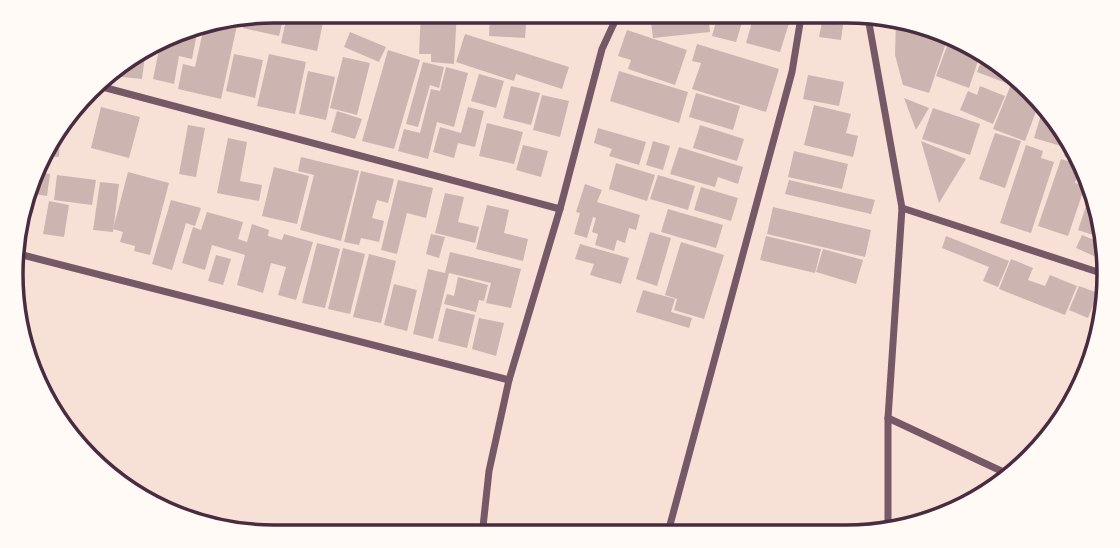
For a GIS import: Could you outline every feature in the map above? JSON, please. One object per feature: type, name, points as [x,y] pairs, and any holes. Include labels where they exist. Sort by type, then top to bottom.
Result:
[{"type":"street","points":[[483,525],[489,471],[509,380],[560,209],[602,50],[614,23]]},
{"type":"street","points":[[670,525],[792,72],[800,23]]},
{"type":"street","points":[[869,24],[902,208],[888,418],[888,521]]},
{"type":"street","points":[[105,88],[560,209]]},
{"type":"street","points":[[902,208],[1097,272]]},
{"type":"street","points":[[23,255],[509,380]]},
{"type":"street","points":[[888,418],[1001,472]]},
{"type":"building","points":[[282,23],[279,36],[243,28],[244,25]]},
{"type":"building","points":[[285,23],[323,23],[317,51],[281,43]]},
{"type":"building","points":[[420,23],[456,23],[454,64],[431,62],[431,54],[419,54]]},
{"type":"building","points":[[490,23],[526,23],[525,38],[489,36]]},
{"type":"building","points":[[651,23],[709,23],[710,32],[653,38]]},
{"type":"building","points":[[716,23],[742,23],[736,42],[712,36]]},
{"type":"building","points":[[752,23],[789,23],[780,52],[746,43]]},
{"type":"building","points":[[822,23],[843,25],[841,40],[819,37]]},
{"type":"building","points":[[237,26],[221,99],[178,89],[183,64],[195,67],[203,33]]},
{"type":"building","points":[[896,28],[946,44],[929,93],[903,85],[895,55]]},
{"type":"building","points":[[627,30],[687,50],[675,85],[628,69],[631,60],[618,56]]},
{"type":"building","points":[[350,32],[386,47],[379,62],[344,47]]},
{"type":"building","points":[[465,34],[569,67],[562,89],[516,74],[514,81],[456,62]]},
{"type":"building","points":[[197,35],[192,59],[179,56],[174,84],[153,79],[159,51]]},
{"type":"building","points":[[697,44],[779,69],[766,112],[692,89],[701,63],[692,61]]},
{"type":"building","points":[[948,45],[978,60],[969,88],[936,76]]},
{"type":"building","points":[[388,50],[420,60],[394,149],[362,141]]},
{"type":"building","points":[[234,54],[263,60],[255,98],[226,91]]},
{"type":"building","points":[[269,54],[306,62],[295,114],[257,106]]},
{"type":"building","points":[[343,57],[370,63],[357,115],[330,108]]},
{"type":"building","points":[[145,58],[142,79],[119,77]]},
{"type":"building","points":[[423,62],[444,67],[439,88],[430,85],[418,127],[406,124]]},
{"type":"building","points":[[981,62],[1007,81],[1006,83],[977,72]]},
{"type":"building","points":[[446,67],[468,73],[454,127],[437,122],[428,159],[398,151],[404,129],[420,133],[431,89],[440,91]]},
{"type":"building","points":[[308,71],[335,77],[326,120],[299,114]]},
{"type":"building","points":[[619,71],[688,92],[679,123],[610,101]]},
{"type":"building","points":[[479,74],[504,81],[496,108],[471,101]]},
{"type":"building","points":[[808,75],[844,82],[839,106],[803,99]]},
{"type":"building","points":[[1011,84],[1037,110],[1025,141],[993,129]]},
{"type":"building","points":[[511,86],[540,93],[531,125],[503,118]]},
{"type":"building","points":[[980,86],[1005,96],[993,124],[960,110],[968,91],[977,95]]},
{"type":"building","points":[[696,93],[740,106],[733,130],[689,117]]},
{"type":"building","points":[[542,95],[569,101],[560,137],[533,130]]},
{"type":"building","points":[[904,98],[929,108],[916,130]]},
{"type":"building","points":[[814,105],[851,114],[846,133],[858,136],[853,157],[804,145]]},
{"type":"building","points":[[101,107],[140,117],[129,158],[91,148]]},
{"type":"building","points":[[468,107],[484,111],[475,147],[458,143],[454,158],[433,152],[440,127],[461,133]]},
{"type":"building","points":[[933,108],[980,124],[970,155],[922,139]]},
{"type":"building","points":[[337,111],[362,119],[355,139],[331,132]]},
{"type":"building","points":[[1041,116],[1062,144],[1061,146],[1034,138]]},
{"type":"building","points":[[487,123],[523,132],[514,164],[479,156]]},
{"type":"building","points":[[188,125],[205,128],[196,177],[179,174]]},
{"type":"building","points":[[700,125],[744,139],[737,161],[693,148]]},
{"type":"building","points":[[598,128],[646,142],[639,165],[609,156],[612,149],[594,143]]},
{"type":"building","points":[[995,133],[1021,141],[1005,188],[979,179]]},
{"type":"building","points":[[228,138],[247,142],[240,181],[262,185],[259,201],[217,193]]},
{"type":"building","points":[[653,141],[670,146],[663,170],[646,165]]},
{"type":"building","points":[[921,141],[966,159],[939,203]]},
{"type":"building","points":[[60,142],[59,157],[52,157]]},
{"type":"building","points":[[523,145],[548,151],[541,177],[516,170]]},
{"type":"building","points":[[1026,145],[1043,151],[1041,158],[1054,162],[1031,233],[1000,223]]},
{"type":"building","points":[[679,147],[743,167],[738,184],[718,177],[715,187],[670,174]]},
{"type":"building","points":[[794,151],[848,164],[842,189],[788,177]]},
{"type":"building","points":[[301,157],[359,171],[341,241],[300,230],[314,175],[298,171]]},
{"type":"building","points":[[1061,159],[1070,162],[1077,176],[1075,183],[1081,185],[1083,191],[1068,236],[1038,226]]},
{"type":"building","points":[[616,163],[655,175],[647,201],[609,189]]},
{"type":"building","points":[[274,167],[309,176],[297,224],[262,216]]},
{"type":"building","points":[[361,171],[394,179],[388,203],[377,200],[372,218],[384,221],[379,242],[361,238],[359,245],[344,242]]},
{"type":"building","points":[[128,172],[169,183],[150,255],[134,251],[135,246],[120,242],[123,232],[113,229]]},
{"type":"building","points":[[44,173],[50,174],[47,196],[36,194]]},
{"type":"building","points":[[57,175],[96,180],[92,205],[54,200]]},
{"type":"building","points":[[658,175],[695,186],[688,210],[650,199]]},
{"type":"building","points":[[398,180],[433,188],[426,218],[407,213],[397,254],[381,250]]},
{"type":"building","points":[[789,180],[875,200],[871,214],[785,194]]},
{"type":"building","points":[[100,182],[119,184],[113,232],[93,230]]},
{"type":"building","points":[[585,184],[602,190],[597,202],[640,215],[636,230],[629,228],[625,243],[617,240],[614,251],[595,245],[598,234],[592,232],[596,218],[593,217],[587,238],[574,234],[580,213],[576,212]]},
{"type":"building","points":[[701,187],[738,198],[731,221],[694,210]]},
{"type":"building","points":[[445,193],[464,197],[458,222],[479,227],[475,243],[435,233]]},
{"type":"building","points":[[34,200],[36,200],[33,213],[30,213]]},
{"type":"building","points":[[171,200],[201,208],[195,226],[186,223],[172,270],[152,264]]},
{"type":"building","points":[[49,201],[69,205],[64,237],[43,234]]},
{"type":"building","points":[[1087,203],[1094,234],[1078,230]]},
{"type":"building","points":[[487,205],[509,210],[504,233],[528,239],[523,261],[476,249]]},
{"type":"building","points":[[773,207],[871,230],[865,257],[767,234]]},
{"type":"building","points":[[668,209],[723,225],[716,248],[661,232]]},
{"type":"building","points":[[207,212],[243,222],[238,239],[247,242],[252,224],[269,230],[268,236],[282,240],[284,234],[313,242],[296,300],[278,295],[286,267],[271,263],[263,293],[237,285],[245,255],[212,245],[205,270],[182,263],[193,227],[201,230]]},
{"type":"building","points":[[650,232],[671,238],[657,286],[636,279]]},
{"type":"building","points":[[431,234],[445,237],[439,258],[426,254]]},
{"type":"building","points":[[1082,235],[1094,240],[1097,257],[1076,248]]},
{"type":"building","points":[[766,236],[821,249],[815,273],[760,260]]},
{"type":"building","points":[[946,236],[1009,261],[998,287],[983,281],[989,267],[942,248]]},
{"type":"building","points":[[681,242],[724,255],[704,319],[674,310],[677,299],[665,295]]},
{"type":"building","points":[[317,243],[340,249],[325,308],[302,303]]},
{"type":"building","points":[[580,244],[629,258],[621,284],[590,275],[594,264],[575,259]]},
{"type":"building","points":[[343,248],[365,254],[350,314],[328,309]]},
{"type":"building","points":[[823,249],[863,260],[856,284],[816,272]]},
{"type":"building","points":[[450,252],[521,269],[511,308],[486,303],[491,283],[449,273],[433,339],[413,334],[428,269],[445,273]]},
{"type":"building","points":[[369,254],[396,261],[381,323],[353,317]]},
{"type":"building","points":[[216,255],[231,259],[223,285],[208,281]]},
{"type":"building","points":[[1011,259],[1033,268],[1028,280],[1045,286],[1050,275],[1077,286],[1065,315],[999,289]]},
{"type":"building","points":[[458,277],[488,285],[484,301],[479,300],[476,312],[444,304],[447,294],[454,296]]},
{"type":"building","points":[[394,284],[417,290],[407,331],[384,325]]},
{"type":"building","points":[[1079,286],[1097,293],[1088,318],[1069,310]]},
{"type":"building","points":[[643,290],[675,299],[671,312],[692,318],[689,328],[636,312]]},
{"type":"building","points":[[446,308],[475,315],[467,348],[438,341]]},
{"type":"building","points":[[479,318],[504,323],[496,356],[472,349]]}]
